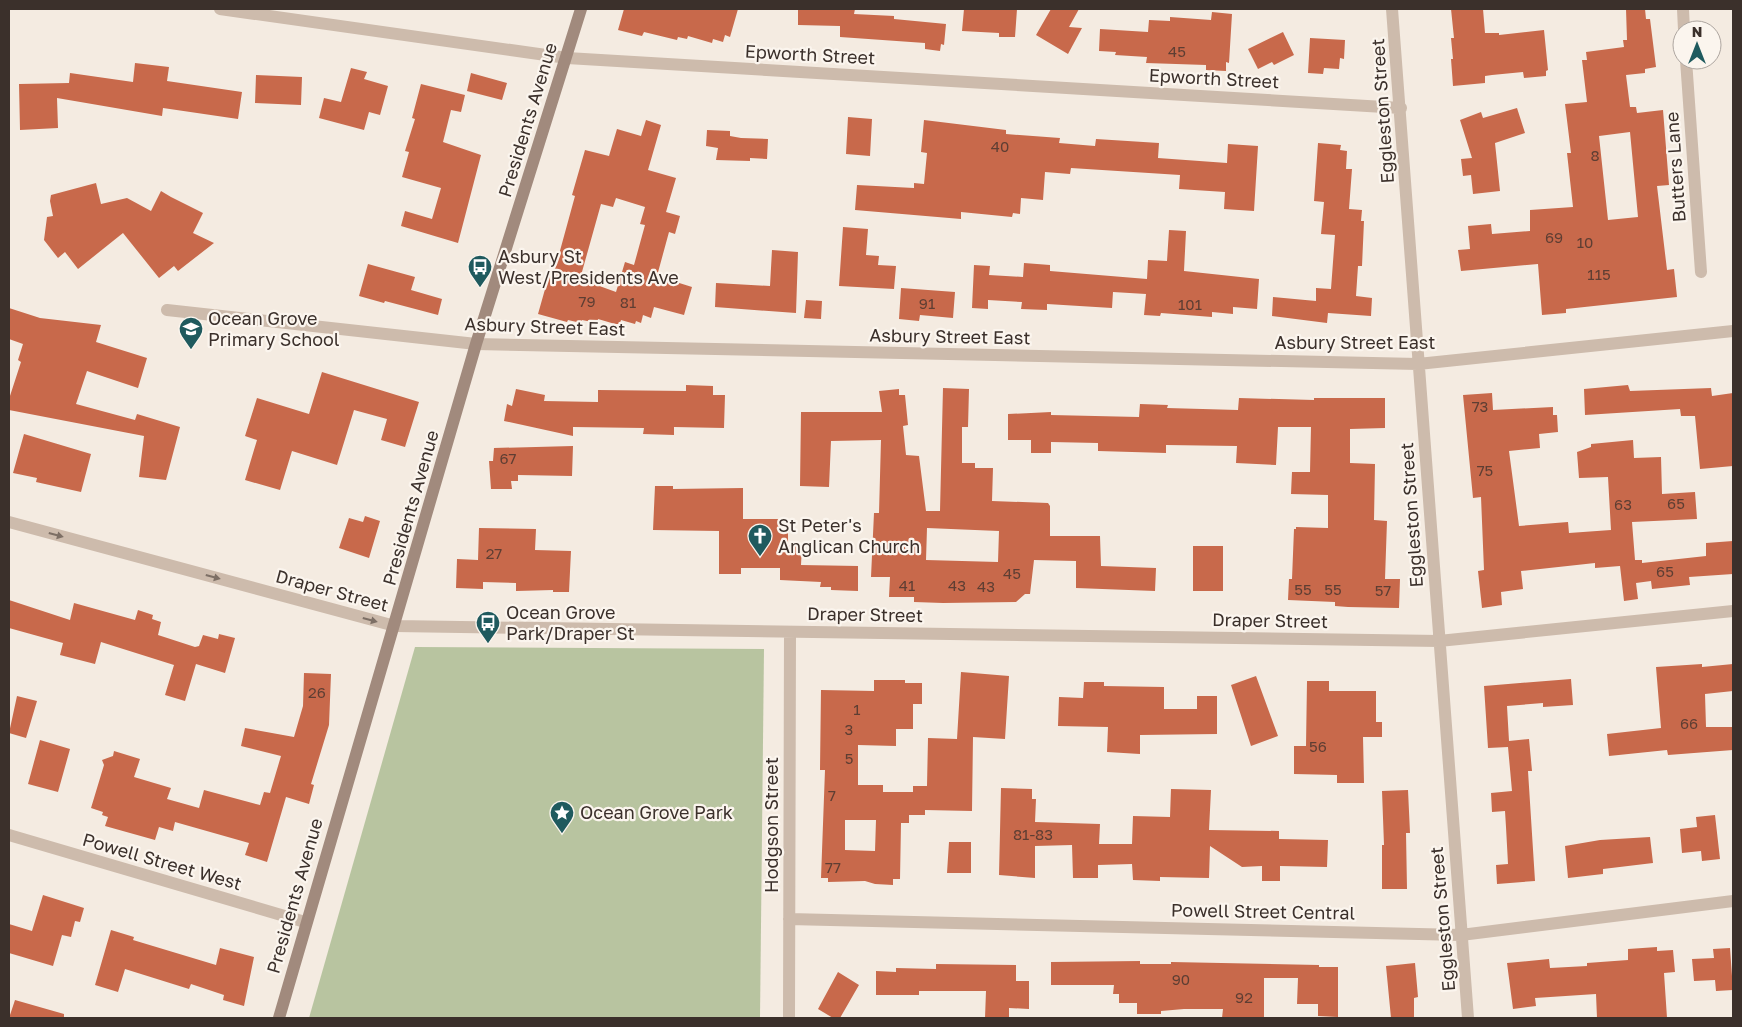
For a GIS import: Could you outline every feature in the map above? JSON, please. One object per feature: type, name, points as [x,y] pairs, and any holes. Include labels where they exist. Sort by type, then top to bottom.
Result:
[{"type":"street","name":"Epworth Street","points":[[220,9],[566,58],[1401,108]]},
{"type":"street","name":"Presidents Avenue","points":[[278,1018],[305,922],[395,626],[476,344],[581,9]]},
{"type":"street","name":"Eggleston Street","points":[[1392,9],[1401,108],[1418,364],[1468,1018]]},
{"type":"street","name":"Butters Lane","points":[[1687,70],[1701,272]]},
{"type":"street","name":"Asbury Street East","points":[[167,310],[476,344],[1418,364],[1733,331]]},
{"type":"street","name":"Draper Street","points":[[9,522],[395,626],[1439,641],[1733,611]]},
{"type":"street","name":"Hodgson Street","points":[[789,1018],[790,632]]},
{"type":"street","name":"Powell Street West","points":[[9,835],[305,922]]},
{"type":"street","name":"Powell Street Central","points":[[789,919],[1461,934],[1733,901]]},
{"type":"green space","name":"Ocean Grove Park","points":[[415,647],[764,649],[760,1018],[309,1018]]},
{"type":"building","points":[[624,9],[738,9],[730,37],[725,35],[723,42],[713,39],[712,43],[688,36],[687,39],[678,37],[677,40],[644,32],[642,36],[618,30]]},
{"type":"building","points":[[798,9],[855,9],[854,14],[894,16],[894,19],[946,24],[944,45],[941,44],[940,51],[925,49],[925,43],[840,37],[840,26],[798,25]]},
{"type":"building","points":[[964,9],[1017,9],[1015,37],[999,37],[999,33],[962,31]]},
{"type":"building","points":[[1051,9],[1079,9],[1069,27],[1082,28],[1068,54],[1036,35]]},
{"type":"building","points":[[1451,9],[1483,9],[1485,33],[1499,33],[1499,35],[1544,30],[1548,70],[1546,71],[1546,76],[1524,78],[1523,72],[1492,75],[1485,76],[1485,83],[1453,86],[1451,38],[1454,38]]},
{"type":"building","points":[[1626,9],[1645,9],[1646,19],[1650,19],[1656,67],[1645,69],[1645,73],[1626,75],[1630,107],[1636,107],[1637,113],[1663,110],[1669,185],[1657,186],[1667,270],[1674,269],[1677,297],[1566,309],[1566,313],[1542,315],[1538,264],[1461,271],[1458,250],[1470,249],[1468,226],[1491,224],[1492,234],[1530,231],[1530,210],[1573,207],[1567,153],[1571,153],[1565,104],[1587,102],[1582,60],[1587,60],[1586,52],[1624,47],[1623,40],[1627,40]],"holes":[[[1630,132],[1638,217],[1608,220],[1599,136]]]},
{"type":"building","points":[[1212,12],[1232,14],[1229,63],[1226,62],[1226,71],[1206,70],[1206,65],[1146,63],[1147,57],[1115,55],[1116,52],[1099,51],[1100,29],[1148,32],[1149,20],[1170,21],[1170,17],[1211,20]]},
{"type":"building","points":[[1283,32],[1294,55],[1274,65],[1272,62],[1258,69],[1248,49]]},
{"type":"building","points":[[1310,38],[1345,40],[1344,59],[1340,58],[1339,69],[1324,68],[1323,74],[1308,73]]},
{"type":"building","points":[[135,63],[169,67],[167,81],[242,92],[238,119],[163,108],[162,116],[57,98],[58,128],[20,130],[19,84],[69,83],[70,73],[133,82]]},
{"type":"building","points":[[351,68],[367,72],[364,79],[388,86],[380,115],[369,112],[364,130],[319,118],[324,98],[341,102]]},
{"type":"building","points":[[471,73],[507,83],[502,100],[467,91]]},
{"type":"building","points":[[256,75],[302,77],[301,105],[255,103]]},
{"type":"building","points":[[421,84],[465,95],[461,112],[451,110],[443,142],[481,155],[458,243],[401,226],[405,211],[432,219],[441,188],[402,177],[409,152],[405,151],[415,119],[412,118]]},
{"type":"building","points":[[1517,108],[1525,133],[1495,143],[1500,191],[1473,194],[1471,175],[1463,176],[1461,159],[1472,158],[1460,120],[1481,112],[1483,118]]},
{"type":"building","points":[[848,117],[872,119],[870,156],[846,154]]},
{"type":"building","points":[[646,120],[661,125],[648,170],[676,178],[666,212],[680,216],[675,234],[669,232],[657,276],[692,287],[684,315],[654,307],[651,318],[643,315],[641,323],[636,321],[635,324],[621,320],[620,324],[615,324],[598,319],[597,323],[582,320],[581,323],[568,320],[567,322],[538,314],[551,268],[555,269],[575,196],[572,195],[585,150],[609,156],[617,129],[641,136]],"holes":[[[616,198],[645,207],[640,224],[645,225],[634,265],[625,262],[616,292],[580,279],[601,204],[613,207]]]},
{"type":"building","points":[[924,120],[1006,130],[1006,134],[1060,138],[1059,143],[1095,146],[1096,139],[1159,143],[1158,158],[1227,163],[1228,144],[1258,146],[1254,211],[1224,209],[1225,192],[1179,189],[1180,175],[1071,168],[1070,174],[1045,172],[1043,200],[1021,198],[1020,214],[1013,213],[1012,217],[961,212],[961,219],[855,210],[857,185],[914,188],[914,183],[924,184],[927,153],[921,152]]},
{"type":"building","points":[[707,130],[730,131],[730,136],[741,138],[768,139],[767,159],[750,158],[750,161],[716,160],[718,148],[706,146]]},
{"type":"building","points":[[1318,143],[1341,145],[1340,150],[1347,151],[1346,169],[1352,169],[1349,209],[1362,210],[1361,221],[1364,221],[1362,266],[1358,266],[1356,296],[1372,298],[1371,316],[1328,313],[1327,323],[1272,316],[1273,297],[1316,301],[1316,288],[1331,289],[1335,235],[1321,234],[1324,202],[1314,201]]},
{"type":"building","points":[[96,183],[101,204],[127,198],[151,211],[161,191],[203,213],[193,233],[214,243],[178,271],[174,266],[159,278],[123,233],[78,269],[65,252],[58,258],[44,240],[47,217],[53,216],[50,201],[51,195]]},
{"type":"building","points":[[843,227],[868,229],[866,255],[879,256],[878,265],[896,266],[894,289],[839,286]]},
{"type":"building","points":[[1169,230],[1186,231],[1184,271],[1259,279],[1257,309],[1233,307],[1233,314],[1212,312],[1212,317],[1161,313],[1160,316],[1144,315],[1146,294],[1113,292],[1112,308],[1047,304],[1047,310],[1021,309],[1022,302],[988,300],[988,309],[972,308],[974,265],[990,266],[989,275],[1023,277],[1024,263],[1050,265],[1050,271],[1147,279],[1148,260],[1167,261]]},
{"type":"building","points":[[772,250],[798,252],[796,313],[715,307],[716,283],[770,286]]},
{"type":"building","points":[[368,264],[415,277],[411,290],[442,299],[438,315],[359,296]]},
{"type":"building","points":[[901,288],[955,292],[953,318],[920,315],[919,321],[899,319]]},
{"type":"building","points":[[806,300],[822,301],[821,319],[804,318]]},
{"type":"building","points":[[9,308],[40,318],[101,325],[96,342],[147,358],[138,388],[87,371],[76,404],[135,420],[137,414],[180,427],[166,480],[139,477],[144,436],[9,410],[9,399],[21,362],[18,360],[23,344],[9,339]]},
{"type":"building","points":[[322,372],[419,402],[405,447],[381,440],[387,419],[354,410],[337,465],[292,451],[280,490],[245,480],[257,440],[245,436],[257,398],[309,414]]},
{"type":"building","points":[[686,385],[713,386],[713,395],[725,395],[724,428],[674,427],[674,435],[643,434],[644,428],[573,427],[573,436],[504,421],[507,404],[512,406],[516,389],[545,395],[544,401],[598,402],[598,390],[686,391]]},
{"type":"building","points":[[1628,385],[1630,391],[1711,388],[1712,396],[1733,393],[1733,466],[1700,469],[1695,416],[1681,416],[1680,409],[1585,415],[1584,389]]},
{"type":"building","points":[[943,388],[969,389],[968,427],[962,427],[962,463],[975,463],[975,468],[993,468],[992,501],[1048,503],[1050,506],[1050,536],[1100,536],[1101,566],[1156,568],[1155,591],[1076,588],[1076,561],[1034,560],[1030,594],[1025,594],[1016,602],[914,602],[914,597],[889,597],[890,577],[871,577],[874,513],[879,513],[881,440],[831,441],[829,487],[800,486],[801,412],[882,412],[879,391],[899,389],[899,395],[905,395],[908,425],[903,426],[906,455],[919,456],[926,511],[940,511]],"holes":[[[927,528],[999,531],[998,562],[926,560]]]},
{"type":"building","points":[[1492,393],[1493,410],[1553,407],[1553,415],[1557,415],[1558,432],[1539,434],[1540,448],[1509,451],[1519,526],[1568,522],[1569,533],[1611,530],[1608,477],[1579,478],[1577,452],[1591,447],[1591,444],[1633,440],[1634,458],[1661,457],[1662,494],[1695,492],[1697,519],[1632,522],[1635,560],[1642,560],[1642,563],[1706,556],[1706,543],[1733,541],[1733,574],[1689,577],[1690,585],[1652,589],[1651,581],[1636,583],[1638,599],[1624,601],[1620,566],[1595,568],[1595,563],[1521,571],[1523,589],[1501,592],[1502,605],[1482,608],[1478,571],[1484,570],[1481,497],[1473,498],[1463,395]]},
{"type":"building","points":[[1239,398],[1314,400],[1314,398],[1385,398],[1385,428],[1350,429],[1350,463],[1375,464],[1374,520],[1387,521],[1385,579],[1400,579],[1399,608],[1348,607],[1335,606],[1335,602],[1288,600],[1289,579],[1292,579],[1294,529],[1296,527],[1328,528],[1328,495],[1291,494],[1292,472],[1310,472],[1311,427],[1278,427],[1276,465],[1236,463],[1237,446],[1166,445],[1166,453],[1098,451],[1098,443],[1051,442],[1051,453],[1031,453],[1031,440],[1008,440],[1008,414],[1051,412],[1051,415],[1139,417],[1140,404],[1168,405],[1167,408],[1238,410]]},
{"type":"building","points":[[24,434],[91,454],[81,492],[36,482],[37,478],[13,473]]},
{"type":"building","points":[[573,446],[572,476],[518,475],[518,481],[511,481],[512,489],[491,489],[489,461],[493,461],[494,448]]},
{"type":"building","points":[[655,486],[673,486],[673,489],[743,488],[743,519],[788,519],[788,545],[802,545],[801,565],[858,566],[858,591],[831,590],[831,587],[820,587],[821,582],[780,580],[780,568],[741,568],[741,574],[719,574],[719,531],[653,530]]},
{"type":"building","points":[[365,516],[380,521],[369,558],[339,548],[349,518],[363,522]]},
{"type":"building","points":[[479,528],[536,529],[535,550],[571,551],[569,592],[553,592],[553,590],[516,591],[516,583],[483,582],[483,589],[456,588],[457,559],[478,560]]},
{"type":"building","points":[[1193,546],[1223,546],[1223,591],[1193,591]]},
{"type":"building","points":[[9,600],[70,620],[74,603],[135,620],[138,610],[153,615],[152,619],[161,622],[158,635],[195,647],[199,646],[203,635],[218,639],[219,634],[235,638],[225,673],[196,664],[185,701],[165,695],[174,665],[101,642],[95,664],[60,655],[63,643],[9,628]]},
{"type":"building","points":[[1702,664],[1702,667],[1733,664],[1733,691],[1705,694],[1706,727],[1733,727],[1733,750],[1668,755],[1667,750],[1609,756],[1607,734],[1661,728],[1656,667]]},
{"type":"building","points":[[961,672],[1009,676],[1005,739],[973,737],[972,811],[925,810],[925,815],[909,815],[909,823],[901,823],[900,879],[893,879],[893,885],[875,884],[865,881],[828,882],[828,878],[821,878],[825,770],[820,770],[821,690],[874,691],[874,680],[905,680],[905,683],[922,683],[922,704],[913,704],[913,729],[896,729],[896,746],[858,745],[858,785],[883,785],[883,792],[913,792],[913,786],[927,786],[928,738],[957,739]],"holes":[[[845,820],[876,820],[875,851],[845,850]]]},
{"type":"building","points":[[304,673],[331,674],[329,725],[311,784],[314,785],[309,804],[286,797],[267,862],[245,855],[249,843],[175,822],[173,831],[159,827],[155,840],[105,826],[108,817],[102,815],[103,812],[91,808],[104,765],[102,760],[113,756],[114,751],[140,759],[134,777],[171,788],[167,799],[199,808],[204,790],[260,805],[264,792],[270,793],[281,756],[241,746],[245,728],[294,737],[303,706]]},
{"type":"building","points":[[1256,676],[1278,736],[1251,746],[1231,685]]},
{"type":"building","points":[[1571,679],[1573,705],[1543,707],[1543,703],[1507,706],[1509,741],[1529,739],[1532,771],[1528,771],[1535,881],[1497,884],[1496,865],[1508,864],[1505,811],[1492,812],[1491,793],[1512,791],[1508,747],[1488,748],[1484,686]]},
{"type":"building","points":[[1307,681],[1329,681],[1329,691],[1376,691],[1376,722],[1382,722],[1382,737],[1363,737],[1364,783],[1337,783],[1337,775],[1294,774],[1294,746],[1306,746]]},
{"type":"building","points":[[1084,682],[1104,682],[1104,686],[1164,687],[1164,709],[1197,709],[1197,696],[1217,696],[1217,734],[1140,735],[1140,754],[1107,752],[1108,727],[1058,726],[1059,697],[1083,698]]},
{"type":"building","points":[[17,696],[37,701],[26,738],[9,733]]},
{"type":"building","points":[[40,740],[70,749],[58,792],[28,784]]},
{"type":"building","points":[[1001,788],[1032,789],[1032,799],[1036,799],[1035,822],[1100,824],[1099,844],[1132,844],[1133,816],[1170,817],[1171,789],[1211,790],[1209,830],[1279,831],[1279,839],[1328,840],[1327,867],[1280,866],[1280,881],[1262,881],[1262,866],[1242,867],[1210,846],[1209,878],[1160,877],[1160,881],[1133,880],[1132,864],[1098,865],[1098,878],[1073,878],[1072,845],[1035,846],[1035,878],[999,875]]},
{"type":"building","points":[[1408,790],[1410,833],[1406,833],[1407,889],[1382,889],[1382,845],[1384,845],[1382,791]]},
{"type":"building","points":[[1715,815],[1720,859],[1702,861],[1701,851],[1682,853],[1680,829],[1697,827],[1696,817]]},
{"type":"building","points":[[1650,837],[1653,863],[1603,869],[1603,874],[1568,878],[1565,846],[1600,840]]},
{"type":"building","points":[[949,842],[971,842],[971,873],[947,873]]},
{"type":"building","points":[[43,895],[84,908],[80,922],[75,921],[71,937],[62,935],[53,966],[9,953],[9,924],[32,931]]},
{"type":"building","points":[[111,930],[134,937],[133,940],[216,965],[220,948],[254,957],[244,1006],[223,1000],[224,995],[191,984],[189,989],[125,969],[118,992],[95,985]]},
{"type":"building","points":[[1657,947],[1657,951],[1673,950],[1675,972],[1664,973],[1667,1018],[1597,1018],[1596,994],[1535,998],[1536,1006],[1513,1009],[1507,963],[1549,959],[1550,968],[1587,966],[1587,963],[1628,960],[1628,949]]},
{"type":"building","points":[[1730,948],[1733,990],[1716,991],[1715,980],[1694,981],[1692,959],[1714,958],[1713,949]]},
{"type":"building","points":[[1140,961],[1140,964],[1171,964],[1171,962],[1338,967],[1338,1017],[1318,1016],[1318,1004],[1297,1004],[1298,978],[1264,978],[1264,1018],[1222,1018],[1223,1009],[1184,1009],[1161,1011],[1161,1014],[1137,1014],[1137,1003],[1119,1003],[1119,994],[1113,994],[1114,985],[1051,985],[1051,962]]},
{"type":"building","points":[[1415,963],[1418,997],[1414,998],[1414,1018],[1391,1018],[1386,966]]},
{"type":"building","points":[[936,964],[1016,965],[1016,981],[1029,981],[1029,1009],[1009,1008],[1009,1018],[985,1018],[986,991],[919,991],[919,995],[876,995],[876,971],[896,972],[896,968],[936,969]]},
{"type":"building","points":[[838,972],[859,985],[840,1018],[833,1018],[818,1009]]},
{"type":"building","points":[[15,1000],[64,1014],[64,1018],[9,1018]]},
{"type":"place","name":"Asbury St West/Presidents Ave","points":[[480,288]]},
{"type":"place","name":"Ocean Grove Primary School","points":[[191,350]]},
{"type":"place","name":"St Peter's Anglican Church","points":[[760,557]]},
{"type":"place","name":"Ocean Grove Park/Draper St","points":[[488,644]]},
{"type":"place","name":"Ocean Grove Park","points":[[562,834]]}]
